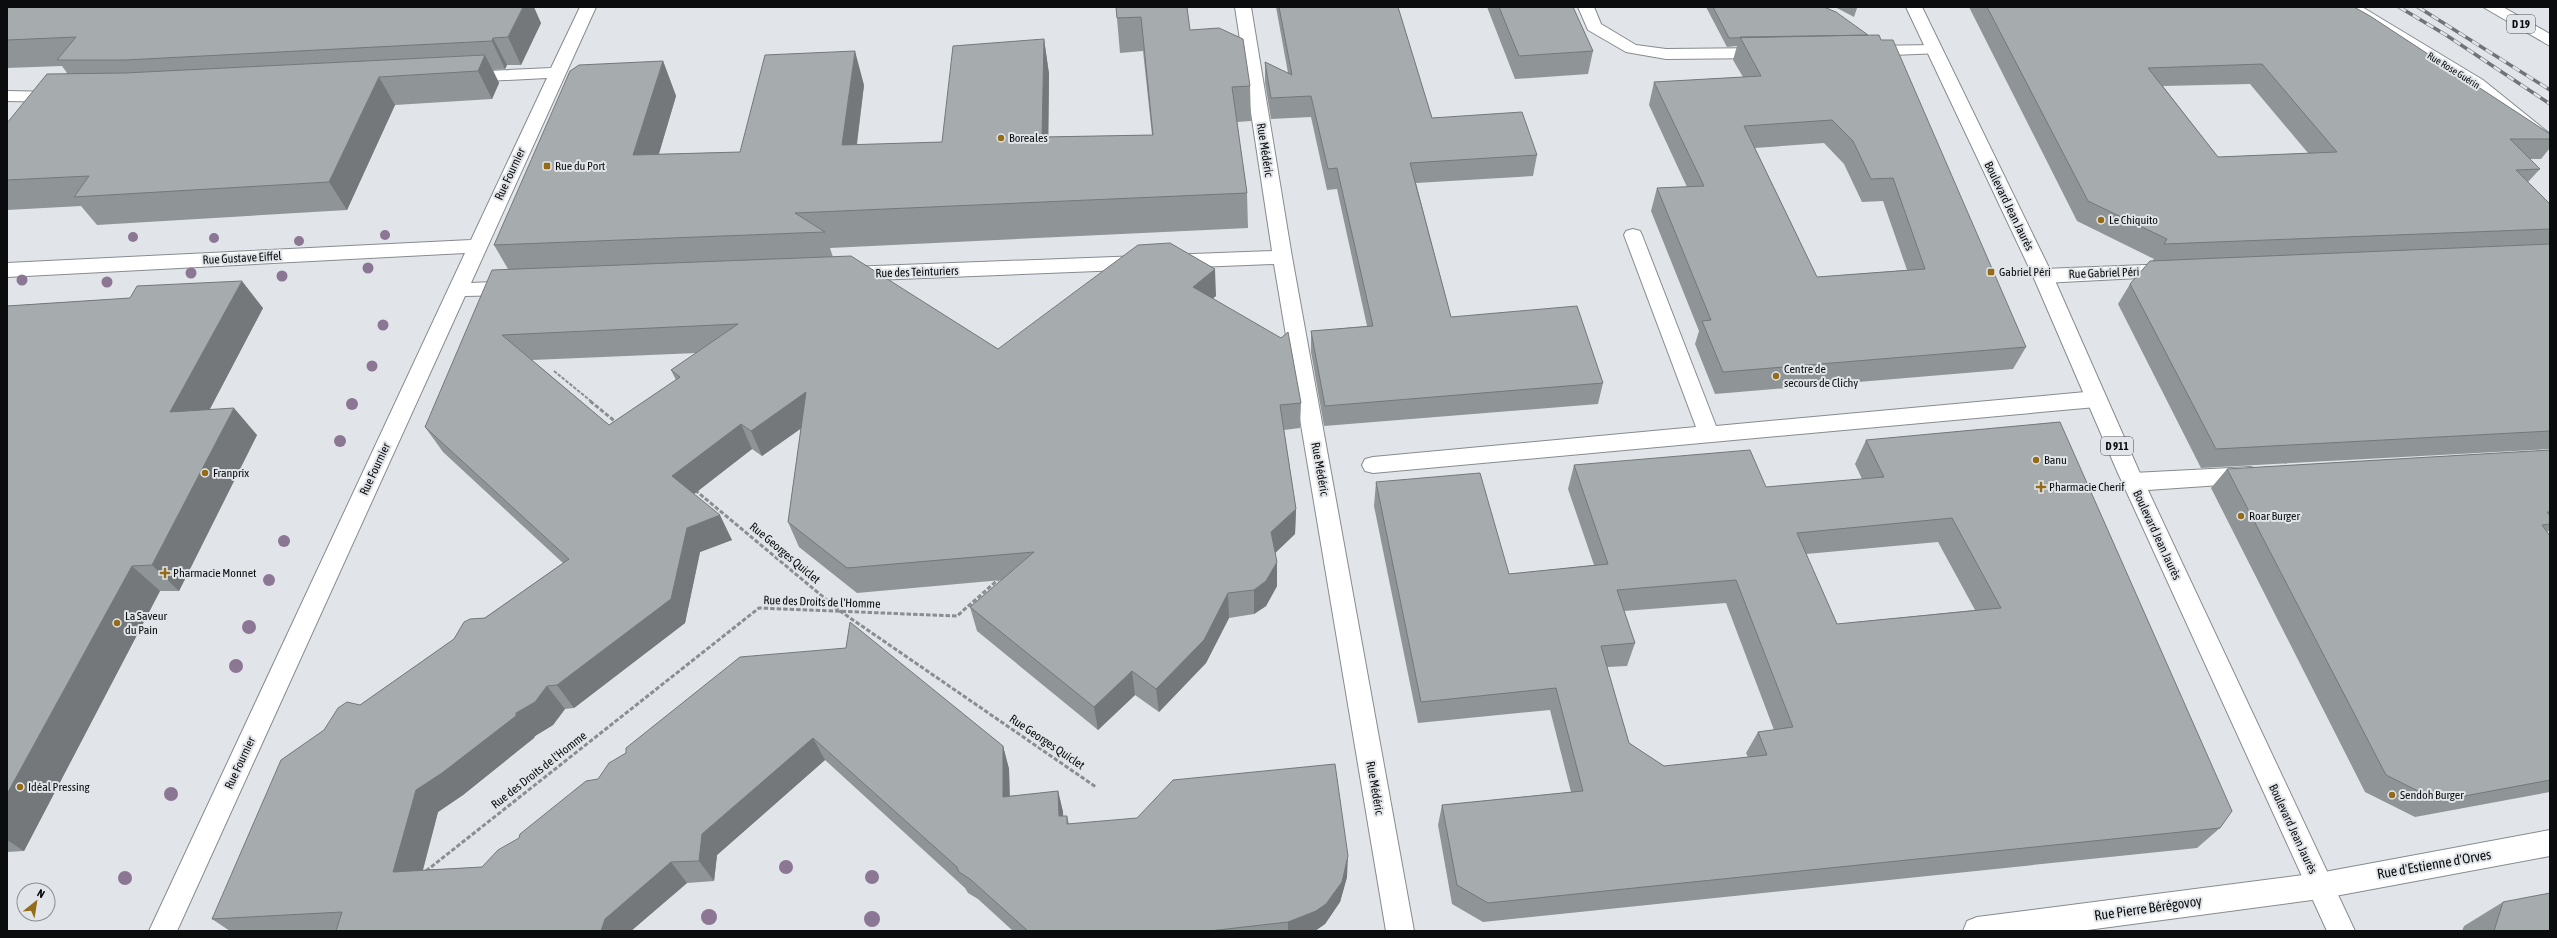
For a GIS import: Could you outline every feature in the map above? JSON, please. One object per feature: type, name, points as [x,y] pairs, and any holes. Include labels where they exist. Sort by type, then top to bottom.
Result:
[{"type":"street","name":"Rue Fournier","points":[[163,931],[588,7]]},
{"type":"street","name":"Rue Médéric","points":[[1243,7],[1282,257],[1400,931]]},
{"type":"street","points":[[1586,7],[1594,27],[1632,49],[1666,54],[1784,53]]},
{"type":"street","name":"Boulevard Jean Jaurès","points":[[1914,7],[2042,276],[2133,482],[2341,931]]},
{"type":"street","name":"Rue Rose Guérin","points":[[2351,7],[2477,84],[2550,143]]},
{"type":"street","name":"D 19","points":[[2491,7],[2550,41]]},
{"type":"street","points":[[1865,33],[1878,42],[1935,50]]},
{"type":"street","points":[[1856,52],[1935,50]]},
{"type":"street","points":[[447,78],[557,74]]},
{"type":"street","points":[[7,96],[75,96]]},
{"type":"street","points":[[1633,234],[1708,434]]},
{"type":"street","name":"Rue Gustave Eiffel","points":[[7,270],[477,246]]},
{"type":"street","name":"Rue des Teinturiers","points":[[830,275],[1282,257]]},
{"type":"street","name":"Rue Gabriel Péri","points":[[2042,276],[2188,270]]},
{"type":"street","points":[[457,290],[529,287]]},
{"type":"street","points":[[1373,465],[2096,399]]},
{"type":"street","points":[[2133,482],[2268,474]]},
{"type":"street","name":"Rue d'Estienne d'Orves","points":[[2319,886],[2550,843]]},
{"type":"street","name":"Rue Pierre Bérégovoy","points":[[1976,931],[2319,886]]},
{"type":"path","points":[[554,371],[621,427]]},
{"type":"path","name":"Rue Georges Quiclet","points":[[694,489],[840,612],[1096,787]]},
{"type":"path","name":"Rue des Droits de l'Homme","points":[[424,872],[759,608],[957,616],[1004,575]]},
{"type":"building","points":[[7,7],[523,7],[508,37],[493,38],[492,41],[125,60],[57,60],[76,37],[7,40]]},
{"type":"building","name":"Boreales","points":[[1116,7],[1187,7],[1190,30],[1219,28],[1243,39],[1250,86],[1232,87],[1247,193],[795,213],[825,232],[494,245],[570,71],[579,65],[663,61],[633,155],[740,152],[765,55],[855,51],[842,145],[942,142],[953,46],[1044,39],[1042,137],[1153,135],[1141,17],[1117,18]]},
{"type":"building","points":[[1279,7],[1398,7],[1432,118],[1522,112],[1537,155],[1410,163],[1451,317],[1577,306],[1603,383],[1325,406],[1311,331],[1373,326],[1337,168],[1328,169],[1311,96],[1271,98],[1265,62],[1292,75]]},
{"type":"building","points":[[1499,7],[1573,7],[1593,51],[1519,56]]},
{"type":"building","points":[[1713,7],[1824,7],[1836,12],[1868,35],[1729,38]]},
{"type":"building","points":[[1987,7],[2354,7],[2550,134],[2550,139],[2510,139],[2540,169],[2516,170],[2550,204],[2550,229],[2164,244],[2167,239],[2088,201]],"holes":[[[2262,64],[2337,152],[2218,157],[2148,68]]]},
{"type":"building","points":[[1879,35],[1881,40],[1893,40],[2026,347],[1723,372],[1702,321],[1711,320],[1657,188],[1704,186],[1654,82],[1761,76],[1740,37]],"holes":[[[1832,120],[1853,141],[1871,179],[1893,178],[1925,269],[1817,277],[1744,126]]]},
{"type":"building","points":[[485,55],[478,71],[379,77],[329,182],[74,197],[89,176],[7,180],[7,123],[47,74],[125,73]]},
{"type":"building","points":[[1170,243],[1215,269],[1193,287],[1281,338],[1288,332],[1301,403],[1280,405],[1296,509],[1271,532],[1277,562],[1266,581],[1254,590],[1228,593],[1204,640],[1156,689],[1132,671],[1094,707],[970,607],[1034,552],[847,568],[788,522],[806,392],[751,431],[741,424],[672,476],[720,515],[687,528],[671,599],[557,685],[547,686],[535,702],[516,713],[516,716],[442,773],[416,790],[393,872],[482,867],[498,850],[519,838],[520,834],[586,781],[598,779],[609,763],[626,753],[626,748],[740,657],[846,648],[850,622],[1003,746],[1003,797],[1058,791],[1059,816],[1067,816],[1067,824],[1137,818],[1173,780],[1335,764],[1348,856],[1342,882],[1326,904],[1316,911],[1288,922],[1209,931],[1028,931],[970,879],[959,872],[957,867],[813,738],[702,834],[699,861],[671,862],[605,919],[601,931],[336,931],[342,912],[212,919],[281,760],[324,730],[338,708],[347,702],[360,705],[454,639],[464,622],[470,619],[485,618],[569,559],[425,427],[492,270],[851,256],[998,349],[1138,245]],"holes":[[[738,324],[671,370],[680,377],[609,425],[502,335]]]},
{"type":"building","points":[[2550,244],[2550,431],[2216,449],[2130,284],[2150,261]]},
{"type":"building","points":[[242,281],[170,412],[234,408],[152,565],[132,566],[7,794],[7,306],[130,298],[137,286]]},
{"type":"building","points":[[2060,422],[2232,811],[2220,828],[1488,903],[1457,885],[1442,805],[1583,791],[1556,688],[1421,702],[1376,482],[1480,473],[1509,574],[1608,564],[1574,465],[1750,450],[1766,487],[1884,477],[1866,440]],"holes":[[[1952,518],[2001,608],[1837,624],[1797,533]],[[1736,580],[1793,727],[1758,732],[1767,755],[1664,766],[1629,743],[1601,646],[1635,643],[1617,590]]]},
{"type":"building","points":[[2550,450],[2550,512],[2547,512],[2550,516],[2550,524],[2542,525],[2550,536],[2550,780],[2438,801],[2386,775],[2227,469]]},
{"type":"building","points":[[2550,893],[2550,931],[2494,931],[2503,902]]},
{"type":"railway","points":[[2399,7],[2446,35],[2550,104]]},
{"type":"railway","points":[[2418,7],[2550,90]]},
{"type":"place","name":"Boreales","points":[[1001,138]]},
{"type":"place","name":"Rue du Port","points":[[547,166]]},
{"type":"place","name":"Le Chiquito","points":[[2101,220]]},
{"type":"place","name":"Gabriel Péri","points":[[1991,272]]},
{"type":"place","name":"Centre de secours de Clichy","points":[[1776,376]]},
{"type":"place","name":"Banu","points":[[2036,460]]},
{"type":"place","name":"Franprix","points":[[205,473]]},
{"type":"place","name":"Pharmacie Cherif","points":[[2041,487]]},
{"type":"place","name":"Roar Burger","points":[[2241,516]]},
{"type":"place","name":"Pharmacie Monnet","points":[[165,573]]},
{"type":"place","name":"La Saveur du Pain","points":[[117,623]]},
{"type":"place","name":"Idéal Pressing","points":[[20,787]]},
{"type":"place","name":"Sendoh Burger","points":[[2392,795]]}]
